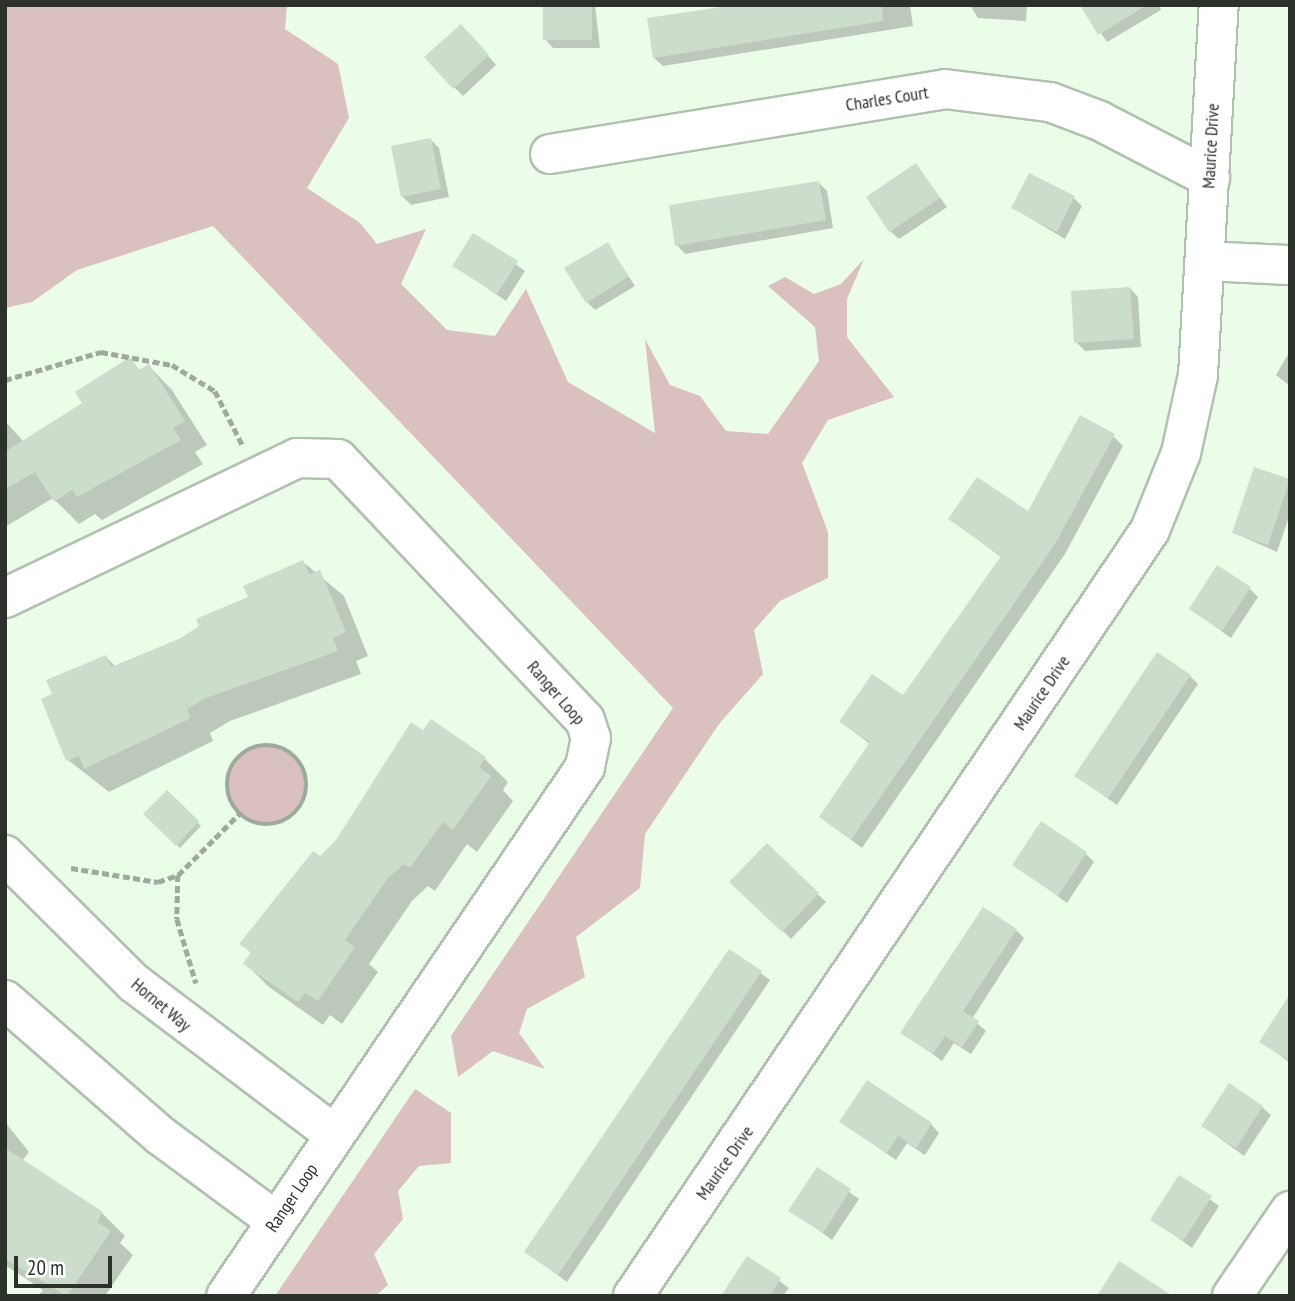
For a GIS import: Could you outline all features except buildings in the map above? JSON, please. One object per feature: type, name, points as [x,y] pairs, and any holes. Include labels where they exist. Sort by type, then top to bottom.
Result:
[{"type":"street","name":"Maurice Drive","points":[[633,1296],[1150,530],[1194,405],[1219,5]]},
{"type":"street","name":"Charles Court","points":[[550,154],[945,89],[1050,103],[1100,121],[1210,178]]},
{"type":"street","points":[[1205,261],[1290,265]]},
{"type":"street","name":"Ranger Loop","points":[[5,597],[297,458],[317,455],[355,471],[585,720],[591,738],[585,767],[226,1296]]},
{"type":"street","name":"Hornet Way","points":[[5,855],[134,983],[335,1135]]},
{"type":"street","points":[[5,1000],[161,1136],[276,1221]]},
{"type":"street","points":[[1232,1296],[1290,1211]]},
{"type":"path","points":[[5,380],[78,355],[121,352],[172,365],[215,391],[224,407]]},
{"type":"path","points":[[264,745],[293,754],[307,786],[294,814],[262,825],[239,814],[227,789],[236,759],[264,745]]},
{"type":"path","points":[[58,865],[141,881],[178,875],[239,814]]},
{"type":"path","points":[[178,875],[177,919],[201,996]]},
{"type":"shaded area","points":[[5,5],[287,5],[285,29],[338,64],[349,118],[307,188],[360,223],[377,244],[426,229],[401,284],[447,330],[495,336],[526,289],[568,382],[655,433],[645,339],[670,385],[700,396],[726,431],[768,434],[819,361],[815,327],[768,286],[785,277],[814,294],[841,284],[864,259],[847,299],[847,337],[894,397],[828,420],[802,463],[828,532],[828,578],[780,601],[754,630],[763,674],[719,724],[645,834],[640,888],[576,937],[585,977],[527,1009],[519,1033],[545,1069],[493,1051],[458,1077],[451,1036],[673,708],[213,226],[77,270],[32,302],[5,308]]},
{"type":"shaded area","points":[[267,745],[282,748],[295,757],[304,770],[307,785],[304,800],[295,813],[282,822],[267,825],[252,822],[239,813],[230,800],[227,785],[230,770],[239,757],[252,748]]},
{"type":"shaded area","points":[[415,1089],[451,1113],[451,1163],[419,1166],[398,1191],[403,1219],[374,1254],[388,1285],[375,1296],[275,1296]]}]
